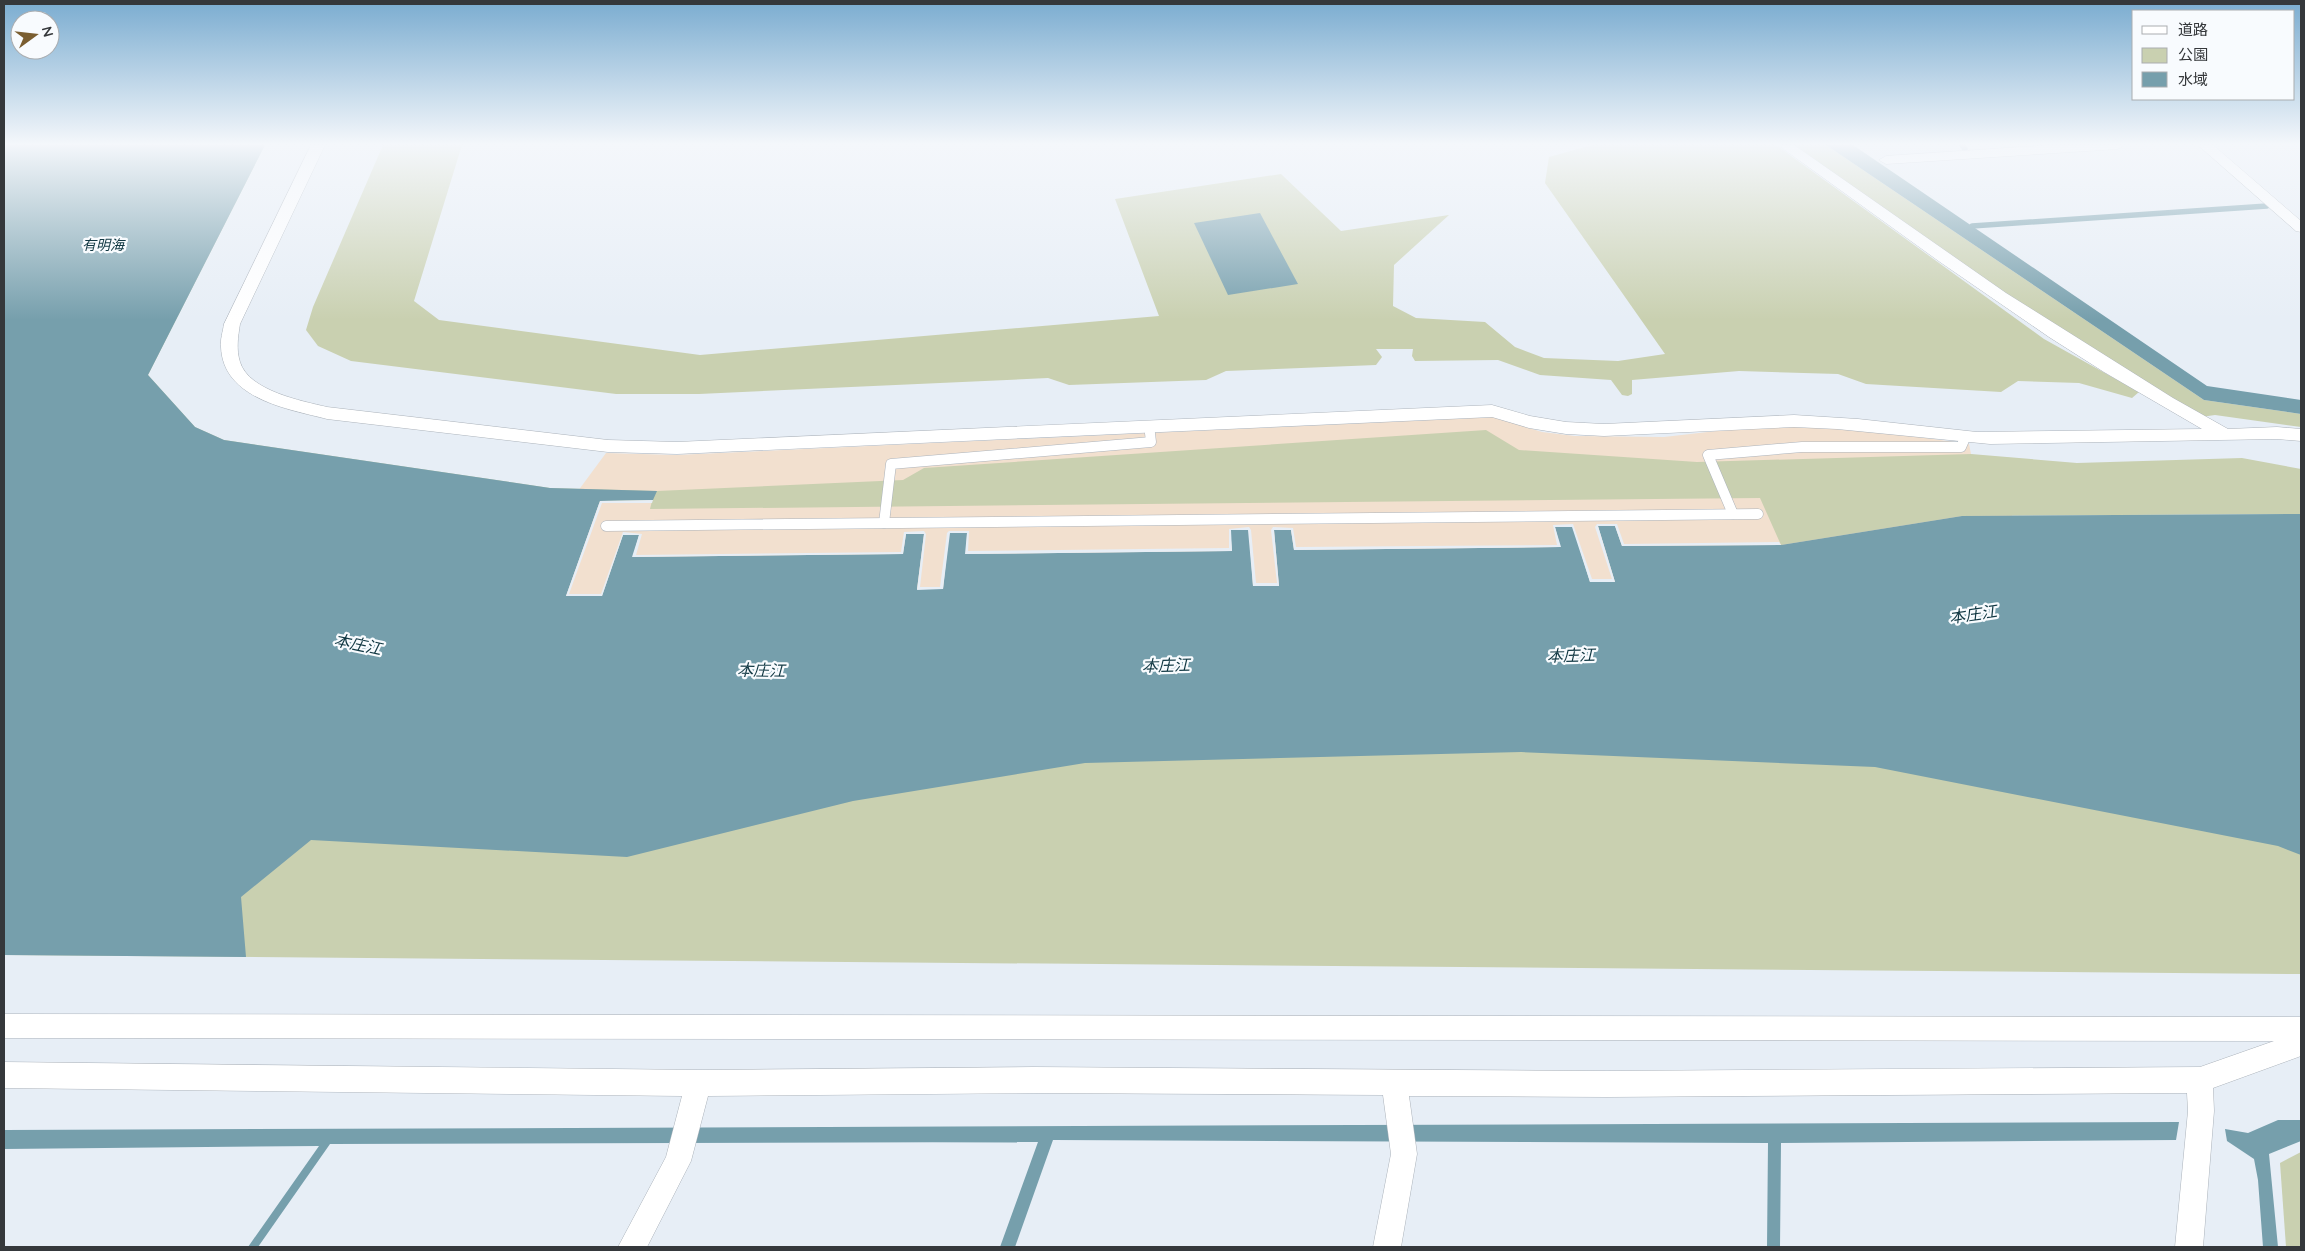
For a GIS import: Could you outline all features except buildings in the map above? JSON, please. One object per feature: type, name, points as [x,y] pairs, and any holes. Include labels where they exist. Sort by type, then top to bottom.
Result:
[{"type":"street","points":[[290,203],[232,324],[227,347],[234,371],[247,385],[281,401],[327,413],[608,446],[677,448],[1492,411],[1539,426],[1572,430],[1661,430],[1730,423],[1794,420],[1865,424],[1965,438],[2277,433],[2301,435]]},
{"type":"street","points":[[1869,203],[2054,333],[2190,416],[2226,435]]},
{"type":"street","points":[[2273,203],[2301,228]]},
{"type":"street","points":[[4,1026],[2301,1029]]},
{"type":"street","points":[[4,1076],[698,1083],[1033,1080],[1394,1084],[2200,1080],[2301,1044]]},
{"type":"street","points":[[2189,1247],[2202,1112],[2200,1080]]},
{"type":"street","points":[[632,1247],[678,1161],[698,1083]]},
{"type":"street","points":[[1387,1247],[1404,1154],[1394,1084]]},
{"type":"lane","points":[[884,523],[892,464],[1151,442],[1150,433]]},
{"type":"lane","points":[[1733,514],[1708,456],[1802,447],[1961,447],[1965,438]]},
{"type":"lane","points":[[606,526],[1758,514]]},
{"type":"shaded area","points":[[1494,417],[1542,432],[1575,436],[1664,437],[1734,429],[1798,426],[1869,430],[1969,444],[1971,454],[2109,661],[456,706],[575,495],[606,453],[676,455]]},
{"type":"green space","points":[[35,203],[235,203],[148,375],[195,427],[224,440],[550,488],[657,491],[903,480],[924,468],[1486,430],[1519,450],[1697,462],[1971,454],[2077,463],[2242,458],[2301,469],[2301,514],[1962,516],[1781,545],[1760,498],[650,509],[652,501],[198,516]]},
{"type":"green space","points":[[358,203],[444,203],[414,301],[439,320],[700,355],[1159,316],[1117,203],[1312,203],[1341,231],[1449,215],[1394,265],[1393,306],[1416,318],[1485,322],[1515,347],[1544,358],[1618,361],[1665,354],[1559,203],[1857,203],[2044,339],[2139,392],[2132,398],[2079,383],[2018,381],[2001,392],[1866,384],[1838,374],[1739,371],[1632,380],[1632,394],[1628,396],[1622,395],[1611,380],[1540,375],[1498,360],[1415,361],[1412,356],[1413,349],[1376,349],[1382,357],[1376,365],[1226,371],[1206,380],[1069,385],[1048,378],[699,394],[616,394],[351,361],[318,346],[306,330],[313,307]]},
{"type":"green space","points":[[1877,203],[1913,203],[2204,400],[2301,414],[2301,427],[2215,415],[2201,417],[2055,328]]},
{"type":"green space","points":[[1798,712],[2301,832],[2301,974],[4,955],[4,752]]},
{"type":"green space","points":[[2301,1152],[2301,1247],[2286,1247],[2280,1163]]},
{"type":"water","points":[[4,203],[235,203],[148,375],[195,427],[224,440],[550,488],[657,491],[653,500],[600,501],[566,596],[602,596],[623,535],[639,535],[633,557],[903,554],[906,534],[924,534],[917,589],[943,589],[949,533],[967,533],[966,554],[1232,551],[1230,530],[1249,530],[1253,586],[1279,586],[1274,530],[1291,530],[1294,550],[1560,547],[1555,527],[1573,527],[1590,582],[1615,582],[1598,526],[1615,526],[1622,546],[1781,545],[1962,516],[2301,514],[2301,855],[2278,846],[1875,767],[1521,752],[1085,763],[853,801],[627,857],[311,840],[241,897],[246,957],[4,955]]},
{"type":"water","points":[[1913,203],[1939,203],[2207,386],[2301,400],[2301,414],[2204,400]]},
{"type":"water","points":[[1260,213],[1298,284],[1228,295],[1194,223]]},
{"type":"water","points":[[2278,1120],[2301,1120],[2301,1141],[2269,1154],[2278,1247],[2263,1247],[2258,1180],[2254,1159],[2227,1141],[2225,1129],[2248,1133]]},
{"type":"water","points":[[2179,1122],[2176,1140],[1781,1143],[1780,1247],[1767,1247],[1768,1143],[1053,1140],[1015,1247],[1000,1247],[1038,1142],[330,1144],[258,1247],[248,1247],[319,1146],[4,1149],[4,1130]]},
{"type":"pier","points":[[653,500],[652,503],[602,503],[569,594],[601,594],[623,532],[642,534],[636,555],[901,552],[904,532],[924,531],[926,534],[920,587],[940,587],[947,533],[949,531],[969,531],[968,551],[1229,548],[1229,529],[1249,527],[1251,530],[1256,583],[1277,583],[1271,530],[1273,527],[1293,528],[1296,547],[1557,545],[1553,525],[1573,524],[1592,579],[1612,579],[1595,527],[1597,524],[1617,524],[1624,544],[1779,542],[1781,545],[1622,546],[1615,526],[1598,526],[1615,582],[1590,582],[1572,527],[1555,527],[1561,547],[1294,550],[1291,530],[1274,530],[1279,586],[1253,586],[1248,530],[1231,530],[1232,551],[965,554],[967,533],[950,533],[943,589],[917,590],[924,534],[906,534],[903,554],[632,557],[639,535],[623,535],[602,596],[566,596],[600,501]]},
{"type":"waterway","points":[[1972,226],[2267,206]]},
{"type":"water label","name":"有明海","points":[[103,245]]},
{"type":"water label","name":"本庄江","points":[[1973,614]]},
{"type":"water label","name":"本庄江","points":[[358,644]]},
{"type":"water label","name":"本庄江","points":[[1571,655]]},
{"type":"water label","name":"本庄江","points":[[1166,665]]},
{"type":"water label","name":"本庄江","points":[[761,670]]}]
